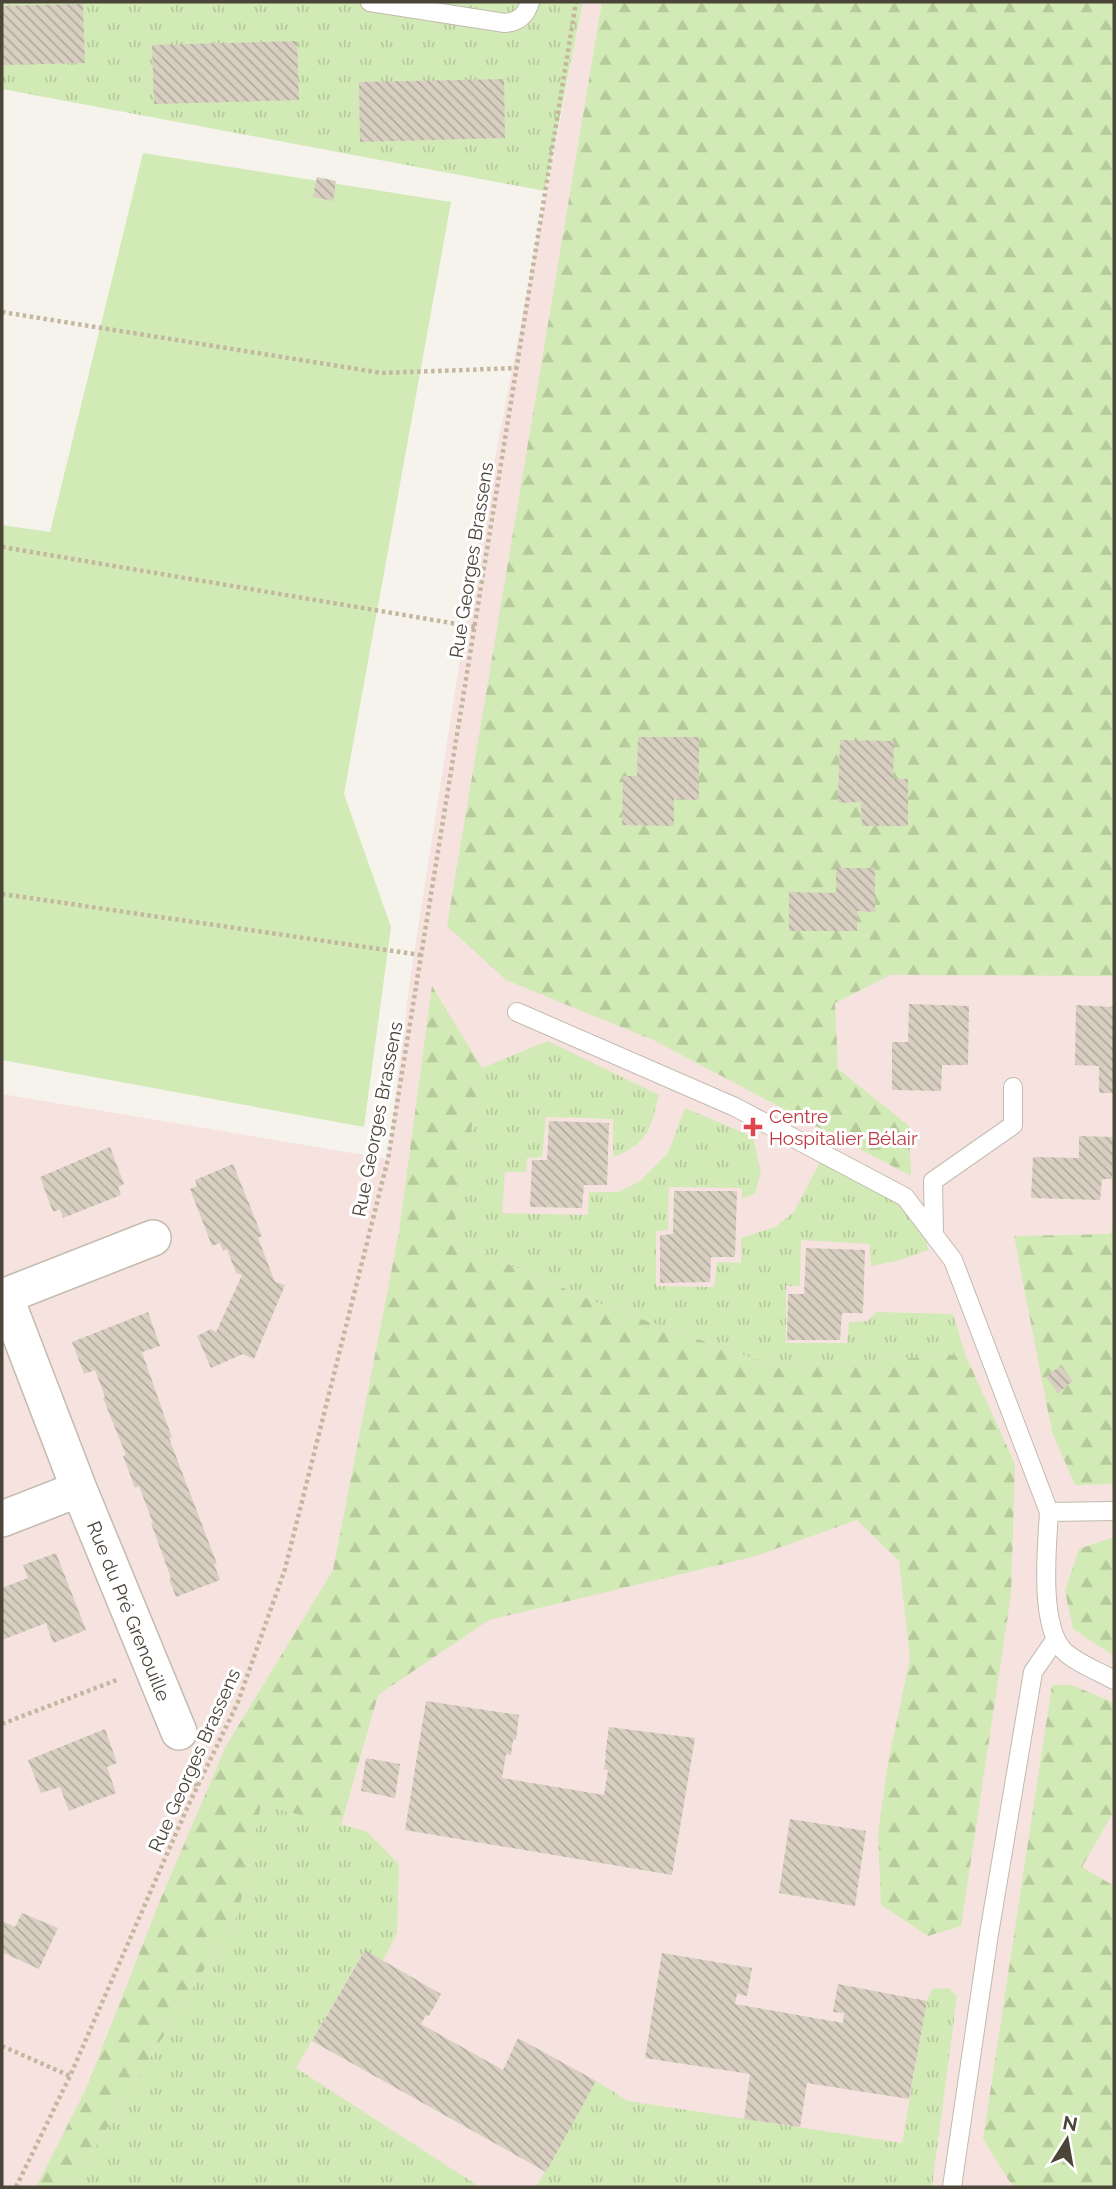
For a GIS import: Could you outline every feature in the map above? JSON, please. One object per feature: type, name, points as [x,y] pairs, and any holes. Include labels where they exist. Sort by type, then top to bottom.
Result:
[{"type":"street","points":[[3,1296],[153,1238]]},
{"type":"street","name":"Rue du Pré Grenouille","points":[[3,1296],[179,1732]]},
{"type":"street","points":[[2,1519],[79,1489]]},
{"type":"lane","points":[[370,2],[430,6],[505,23],[520,19],[527,12],[530,2]]},
{"type":"lane","points":[[517,1012],[735,1107],[905,1197],[953,1260],[1049,1512],[1045,1587],[1055,1640],[1065,1653],[1114,1680]]},
{"type":"lane","points":[[934,1235],[933,1181],[1013,1125],[1013,1087]]},
{"type":"lane","points":[[1049,1512],[1114,1511]]},
{"type":"lane","points":[[952,2187],[989,1934],[1034,1672],[1055,1640]]},
{"type":"path","name":"Rue Georges Brassens","points":[[16,2187],[69,2076],[188,1806],[238,1702],[285,1569],[388,1159],[576,2]]},
{"type":"path","points":[[2,312],[382,373],[517,369]]},
{"type":"path","points":[[2,547],[474,627]]},
{"type":"path","points":[[2,894],[421,955]]},
{"type":"path","points":[[2,1724],[152,1666]]},
{"type":"path","points":[[2,2046],[69,2076]]},
{"type":"shaded area","name":"Centre Hospitalier Bélair","points":[[583,2],[1114,2],[1114,2187],[2,2187],[2,1094],[388,1159],[410,980],[476,557]]},
{"type":"green space","points":[[2,2],[583,2],[545,191],[2,89]]},
{"type":"green space","points":[[602,2],[1114,2],[1114,976],[890,975],[835,1003],[838,1069],[909,1126],[911,1176],[653,1040],[506,980],[447,926]]},
{"type":"green space","points":[[143,153],[451,202],[344,794],[391,927],[364,1127],[2,1060],[2,525],[50,532]]},
{"type":"green space","points":[[432,986],[482,1068],[451,1245],[480,1252],[610,1308],[777,1367],[965,1354],[1015,1464],[1011,1595],[961,1926],[928,1936],[881,1905],[878,1833],[888,1763],[910,1658],[899,1561],[857,1520],[753,1557],[489,1620],[378,1695],[341,1825],[261,1805],[238,1914],[71,2187],[36,2187],[86,2089],[159,1903],[226,1746],[333,1570],[399,1232]]},
{"type":"green space","points":[[548,1041],[659,1095],[656,1107],[650,1126],[641,1140],[613,1157],[613,1119],[546,1117],[542,1157],[527,1158],[526,1172],[505,1172],[502,1213],[588,1215],[589,1192],[619,1192],[640,1181],[668,1153],[685,1108],[753,1137],[761,1173],[755,1193],[742,1199],[742,1188],[669,1187],[668,1230],[656,1231],[656,1286],[714,1287],[717,1262],[741,1263],[741,1238],[775,1227],[794,1212],[820,1162],[894,1200],[926,1237],[928,1250],[897,1261],[871,1266],[870,1244],[801,1240],[800,1286],[786,1286],[786,1343],[847,1343],[849,1322],[868,1321],[876,1312],[953,1314],[965,1354],[777,1367],[610,1308],[480,1252],[451,1245],[482,1068]]},
{"type":"green space","points":[[1114,1226],[1114,1484],[1075,1485],[1052,1432],[1014,1236],[1110,1234]]},
{"type":"green space","points":[[1114,1537],[1114,1656],[1073,1629],[1065,1591],[1079,1549]]},
{"type":"green space","points":[[1052,1685],[1072,1685],[1114,1703],[1114,1811],[1082,1867],[1114,1886],[1114,2187],[1013,2187],[983,2139]]},
{"type":"green space","points":[[261,1804],[366,1831],[399,1864],[397,1933],[383,1961],[364,1951],[296,2068],[480,2187],[71,2187],[238,1914]]},
{"type":"green space","points":[[948,1988],[957,1996],[932,2187],[536,2187],[596,2081],[628,2101],[902,2143],[927,2000],[932,1989]]},
{"type":"building","points":[[83,4],[85,63],[2,65],[2,6]]},
{"type":"building","points":[[297,41],[299,100],[154,104],[152,45]]},
{"type":"building","points":[[504,79],[505,138],[360,142],[359,82]]},
{"type":"building","points":[[317,177],[336,181],[333,201],[313,197]]},
{"type":"building","points":[[638,737],[699,737],[699,800],[674,799],[674,826],[622,825],[623,776],[637,776]]},
{"type":"building","points":[[840,740],[894,741],[893,779],[908,779],[908,826],[862,826],[861,802],[838,803]]},
{"type":"building","points":[[836,868],[875,868],[875,912],[857,911],[857,931],[789,931],[789,892],[836,893]]},
{"type":"building","points":[[909,1004],[969,1006],[968,1065],[942,1065],[941,1091],[892,1090],[892,1042],[908,1042]]},
{"type":"building","points":[[1076,1005],[1114,1007],[1114,1093],[1099,1093],[1099,1066],[1075,1065]]},
{"type":"building","points":[[549,1121],[609,1123],[607,1185],[584,1185],[582,1208],[530,1207],[532,1160],[547,1160]]},
{"type":"building","points":[[1079,1136],[1114,1137],[1112,1179],[1102,1179],[1100,1200],[1031,1198],[1033,1157],[1079,1158]]},
{"type":"building","points":[[110,1147],[124,1184],[118,1187],[121,1195],[63,1218],[60,1209],[53,1212],[40,1177]]},
{"type":"building","points":[[233,1164],[262,1236],[258,1238],[275,1282],[285,1285],[254,1359],[243,1354],[211,1368],[197,1336],[211,1329],[216,1332],[242,1275],[236,1273],[227,1249],[223,1251],[220,1243],[212,1246],[190,1189],[197,1186],[195,1180]]},
{"type":"building","points":[[674,1191],[737,1191],[735,1257],[711,1257],[710,1282],[660,1283],[660,1235],[673,1234]]},
{"type":"building","points":[[806,1248],[865,1250],[863,1313],[842,1313],[840,1340],[787,1340],[788,1294],[804,1294]]},
{"type":"building","points":[[148,1312],[160,1346],[142,1352],[172,1438],[169,1438],[217,1564],[214,1564],[220,1580],[176,1597],[153,1523],[139,1486],[135,1488],[95,1370],[84,1374],[72,1342]]},
{"type":"building","points":[[1061,1365],[1073,1381],[1058,1393],[1046,1377]]},
{"type":"building","points":[[56,1553],[86,1630],[53,1643],[46,1623],[2,1640],[2,1588],[28,1578],[23,1565]]},
{"type":"building","points":[[426,1701],[519,1715],[516,1740],[513,1740],[511,1755],[506,1754],[502,1778],[604,1795],[608,1770],[604,1769],[609,1727],[695,1738],[672,1875],[405,1830]]},
{"type":"building","points":[[105,1729],[117,1763],[107,1767],[116,1793],[69,1811],[60,1787],[41,1793],[28,1760]]},
{"type":"building","points":[[366,1758],[400,1764],[395,1798],[361,1791]]},
{"type":"building","points":[[790,1819],[866,1831],[855,1906],[779,1893]]},
{"type":"building","points":[[22,1913],[58,1928],[39,1969],[4,1953],[2,1958],[2,1921],[15,1927]]},
{"type":"building","points":[[365,1950],[441,1994],[429,2016],[426,2015],[421,2024],[503,2070],[518,2038],[596,2081],[546,2172],[312,2041]]},
{"type":"building","points":[[662,1953],[752,1968],[747,1996],[737,1994],[735,2004],[843,2023],[844,2013],[833,2012],[838,1984],[927,2001],[909,2099],[807,2083],[800,2127],[744,2119],[750,2074],[645,2058]]},
{"type":"place","name":"Centre Hospitalier Bélair","points":[[753,1127]]}]
